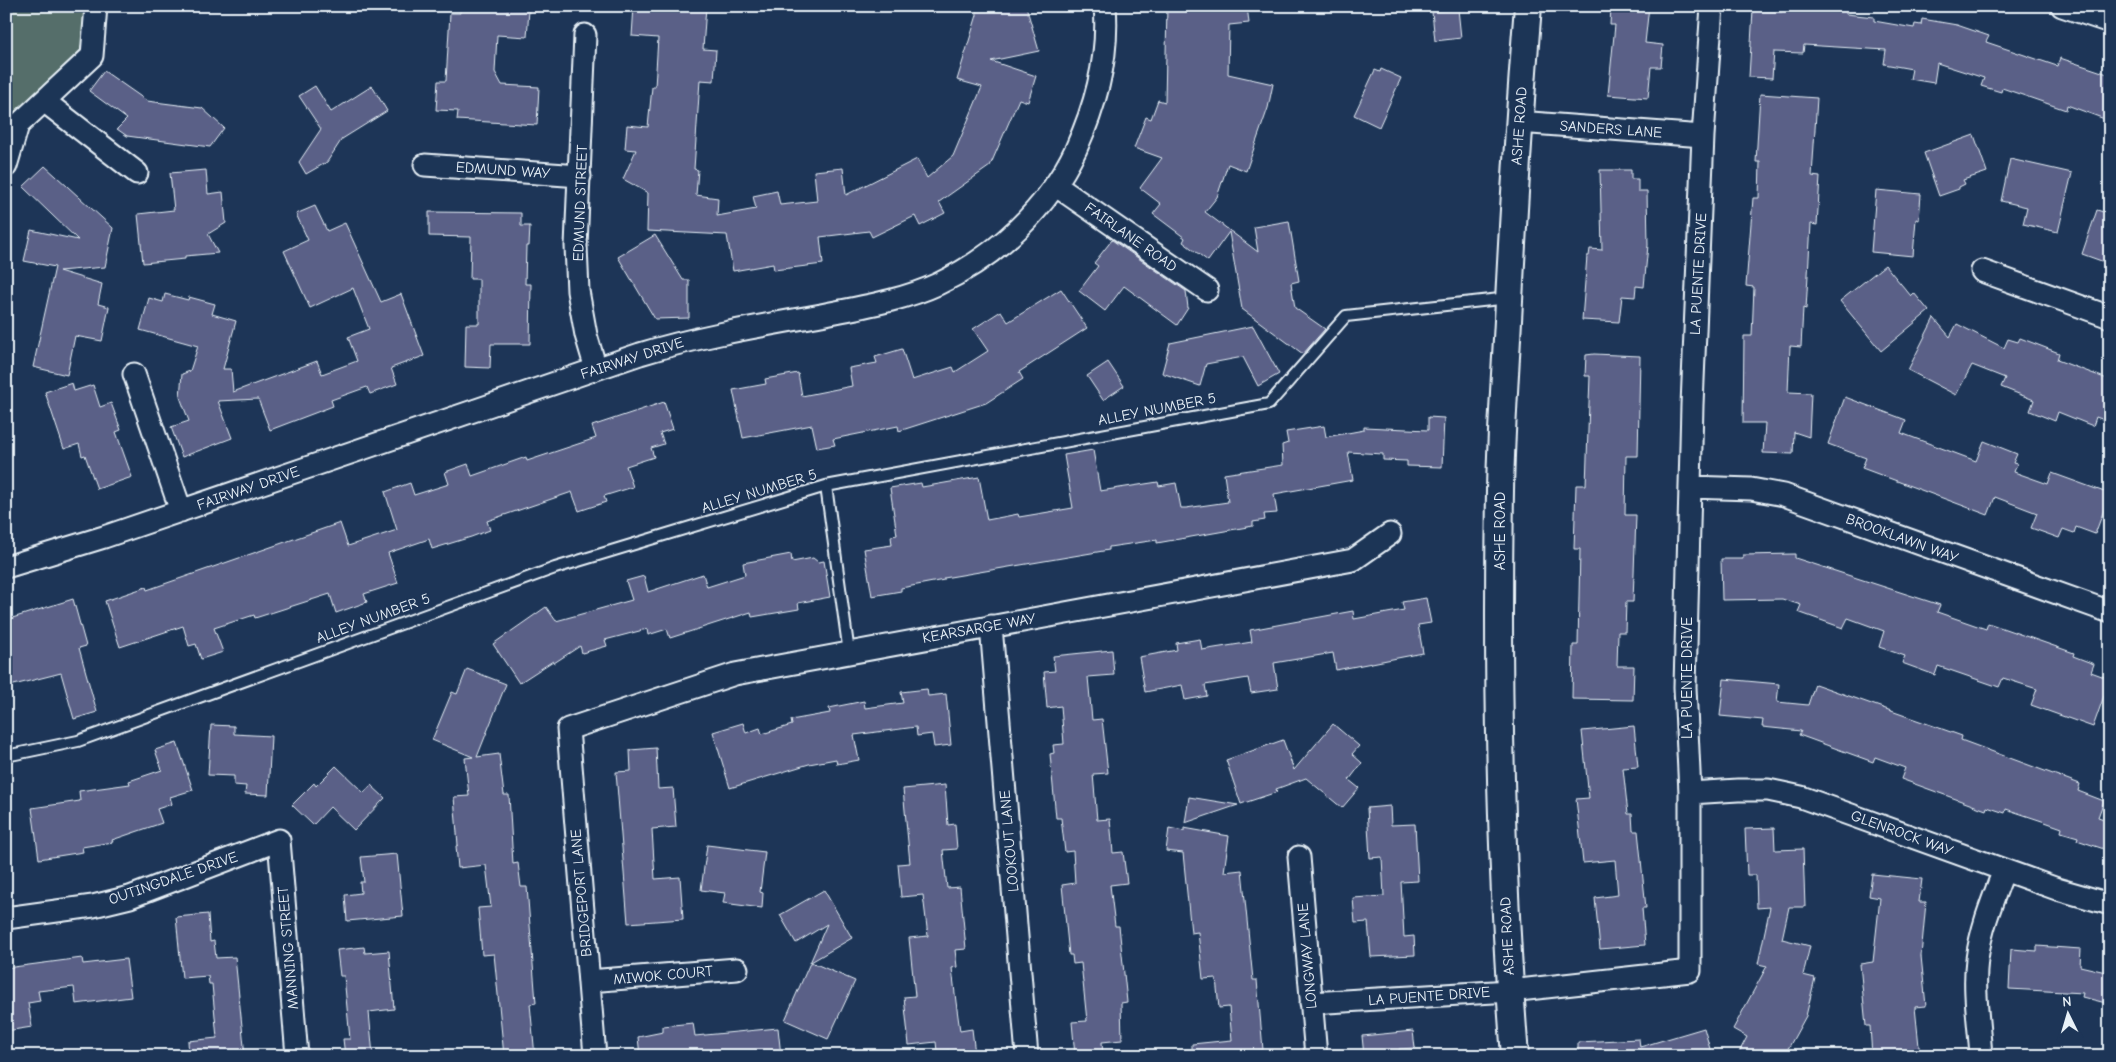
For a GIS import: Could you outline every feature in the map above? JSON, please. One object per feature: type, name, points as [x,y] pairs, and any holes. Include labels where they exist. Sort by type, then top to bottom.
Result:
[{"type":"street","points":[[6,166],[18,125],[92,56],[96,6]]},
{"type":"street","name":"FAIRWAY DRIVE","points":[[6,567],[181,511],[685,340],[870,305],[904,297],[937,284],[973,265],[1005,241],[1030,217],[1055,185],[1071,160],[1097,94],[1104,55],[1105,6]]},
{"type":"street","name":"ASHE ROAD","points":[[1515,1056],[1510,991],[1501,790],[1499,690],[1500,489],[1518,122],[1528,6]]},
{"type":"street","name":"LA PUENTE DRIVE","points":[[1311,1003],[1510,991],[1690,971],[1690,793],[1685,687],[1690,487],[1703,136],[1712,6]]},
{"type":"street","points":[[2062,6],[2110,22]]},
{"type":"street","name":"EDMUND STREET","points":[[585,35],[576,246],[578,291],[586,335],[596,369]]},
{"type":"street","points":[[44,101],[137,173]]},
{"type":"street","name":"SANDERS LANE","points":[[1518,122],[1703,136]]},
{"type":"street","name":"EDMUND WAY","points":[[425,165],[580,176]]},
{"type":"street","name":"FAIRLANE ROAD","points":[[1055,185],[1207,290]]},
{"type":"street","points":[[1982,271],[2110,318]]},
{"type":"street","points":[[134,374],[181,511]]},
{"type":"street","name":"BROOKLAWN WAY","points":[[1690,487],[1751,489],[1784,495],[2110,612]]},
{"type":"street","name":"KEARSARGE WAY","points":[[568,729],[728,676],[1353,560],[1390,534]]},
{"type":"street","name":"LOOKOUT LANE","points":[[991,626],[1027,1056]]},
{"type":"street","name":"BRIDGEPORT LANE","points":[[568,729],[595,1056]]},
{"type":"street","name":"GLENROCK WAY","points":[[1690,793],[1768,790],[1801,797],[2057,889],[2110,904]]},
{"type":"street","name":"OUTINGDALE DRIVE","points":[[6,918],[93,906],[130,897],[279,840]]},
{"type":"street","name":"MANNING STREET","points":[[279,840],[297,1056]]},
{"type":"street","name":"LONGWAY LANE","points":[[1299,857],[1316,1056]]},
{"type":"street","points":[[1981,1056],[1976,997],[1976,960],[1982,930],[2004,870]]},
{"type":"street","name":"MIWOK COURT","points":[[589,981],[736,969]]},
{"type":"lane","name":"ALLEY NUMBER 5","points":[[6,756],[78,741],[556,568],[826,486],[1269,404],[1346,316],[1510,298]]},
{"type":"lane","points":[[826,486],[849,653]]},
{"type":"green space","points":[[6,6],[85,6],[81,49],[6,122]]},
{"type":"building","points":[[460,6],[529,10],[527,37],[497,35],[495,72],[502,85],[539,87],[537,125],[457,120],[458,111],[436,110],[438,81],[446,81],[450,13],[460,13]]},
{"type":"building","points":[[634,6],[706,6],[703,49],[716,50],[714,81],[700,80],[694,169],[698,170],[696,195],[718,198],[717,216],[756,209],[753,196],[777,191],[780,205],[817,201],[814,171],[843,168],[846,195],[917,159],[927,178],[953,156],[982,87],[957,80],[977,15],[976,6],[1026,6],[1039,51],[991,61],[1036,76],[1028,102],[1019,99],[990,166],[939,202],[945,213],[920,226],[915,216],[872,237],[869,231],[820,237],[823,264],[774,270],[773,264],[733,271],[727,235],[647,231],[648,193],[623,179],[636,150],[625,149],[627,125],[648,127],[652,87],[655,87],[658,38],[632,36]]},
{"type":"building","points":[[1167,6],[1247,6],[1249,23],[1229,25],[1228,74],[1273,84],[1268,108],[1246,171],[1228,164],[1217,197],[1205,212],[1258,252],[1254,227],[1289,221],[1299,281],[1291,283],[1295,308],[1325,329],[1303,354],[1242,309],[1229,232],[1208,261],[1183,242],[1185,238],[1153,214],[1161,204],[1140,188],[1162,158],[1134,148],[1146,117],[1151,119],[1158,100],[1165,102]]},
{"type":"building","points":[[1611,6],[1649,6],[1645,43],[1663,45],[1661,67],[1651,67],[1648,98],[1608,95],[1615,25],[1610,25]]},
{"type":"building","points":[[1783,6],[1846,6],[1846,14],[1874,17],[1874,21],[1914,28],[1915,24],[1921,25],[1922,19],[1957,25],[1989,36],[1986,42],[2057,66],[2060,58],[2099,71],[2110,75],[2110,121],[2067,105],[2066,110],[2002,88],[2001,92],[1981,86],[1984,78],[1937,63],[1934,83],[1910,79],[1912,69],[1884,64],[1886,50],[1804,45],[1803,53],[1774,52],[1772,78],[1749,77],[1753,10],[1782,12]]},
{"type":"building","points":[[1458,9],[1461,38],[1435,41],[1432,12]]},
{"type":"building","points":[[1381,69],[1401,78],[1379,127],[1354,115],[1375,70],[1380,72]]},
{"type":"building","points":[[104,71],[147,101],[202,108],[224,128],[210,147],[127,136],[117,129],[127,119],[89,91]]},
{"type":"building","points":[[315,86],[331,112],[372,86],[387,111],[342,139],[327,162],[306,174],[299,162],[321,129],[299,96]]},
{"type":"building","points":[[1760,94],[1817,98],[1812,176],[1820,177],[1817,225],[1811,224],[1806,309],[1803,308],[1801,347],[1790,346],[1788,392],[1811,393],[1809,437],[1794,432],[1793,454],[1763,453],[1765,423],[1743,423],[1744,336],[1752,336],[1754,287],[1746,286],[1753,198],[1759,198],[1760,162],[1756,162]]},
{"type":"building","points":[[1974,135],[1987,172],[1963,180],[1965,184],[1959,187],[1959,189],[1939,196],[1924,153]]},
{"type":"building","points":[[2010,159],[2072,173],[2058,232],[2023,224],[2027,207],[2001,201]]},
{"type":"building","points":[[45,166],[113,228],[105,267],[59,271],[102,284],[98,304],[109,307],[102,341],[75,336],[67,375],[33,367],[55,267],[24,261],[31,230],[78,240],[23,187]]},
{"type":"building","points":[[206,170],[208,194],[223,192],[226,223],[208,234],[218,253],[185,256],[185,259],[143,263],[138,214],[174,210],[170,173]]},
{"type":"building","points":[[1600,170],[1631,170],[1631,179],[1638,179],[1638,191],[1647,191],[1648,245],[1644,287],[1636,286],[1635,297],[1622,296],[1619,322],[1582,320],[1587,256],[1589,256],[1590,249],[1602,250]]},
{"type":"building","points":[[1876,190],[1921,194],[1919,220],[1916,219],[1913,256],[1871,252]]},
{"type":"building","points":[[315,206],[327,231],[345,223],[381,302],[401,294],[424,356],[391,368],[397,384],[370,394],[367,387],[331,400],[333,406],[270,430],[258,399],[218,401],[232,438],[182,457],[171,427],[189,421],[180,397],[182,374],[190,371],[198,346],[140,330],[149,298],[163,302],[165,294],[188,300],[189,297],[215,304],[212,314],[236,321],[223,369],[231,369],[233,392],[317,361],[322,374],[357,361],[348,337],[369,329],[353,288],[310,308],[284,251],[308,240],[296,214]]},
{"type":"building","points":[[2097,210],[2110,214],[2110,254],[2107,263],[2082,254]]},
{"type":"building","points":[[429,212],[521,213],[521,226],[530,226],[529,246],[526,246],[525,284],[531,284],[530,344],[491,344],[490,368],[465,367],[466,324],[479,324],[479,279],[470,279],[471,237],[429,236]]},
{"type":"building","points":[[655,235],[683,280],[689,280],[689,318],[655,319],[618,257]]},
{"type":"building","points":[[1112,240],[1186,291],[1188,308],[1177,325],[1124,286],[1105,311],[1079,291],[1098,266],[1094,263]]},
{"type":"building","points":[[1885,265],[1911,296],[1914,293],[1929,311],[1881,351],[1840,301]]},
{"type":"building","points":[[1061,289],[1087,328],[1019,372],[1023,379],[986,403],[899,431],[898,426],[833,439],[835,445],[817,448],[812,425],[743,438],[733,390],[766,384],[765,379],[798,373],[802,396],[852,386],[849,368],[877,363],[875,357],[902,349],[912,380],[953,367],[955,372],[988,351],[973,329],[1001,311],[1008,322]]},
{"type":"building","points":[[1934,318],[1950,337],[1957,324],[2004,348],[2008,339],[2018,342],[2020,338],[2059,353],[2057,360],[2110,380],[2110,422],[2096,417],[2093,426],[2058,412],[2055,421],[2030,411],[2034,400],[2001,387],[2005,378],[1972,365],[1956,395],[1908,370]]},
{"type":"building","points":[[1253,326],[1279,374],[1258,386],[1243,357],[1206,364],[1200,386],[1162,373],[1170,343]]},
{"type":"building","points":[[1586,355],[1640,356],[1638,456],[1626,456],[1625,515],[1636,515],[1633,602],[1626,602],[1625,632],[1618,632],[1617,666],[1634,666],[1633,700],[1572,699],[1573,645],[1578,645],[1580,549],[1574,549],[1576,485],[1586,485],[1590,376],[1585,376]]},
{"type":"building","points":[[1108,362],[1124,386],[1103,400],[1087,376]]},
{"type":"building","points":[[72,383],[74,391],[93,385],[100,407],[111,403],[121,430],[116,432],[132,477],[97,489],[85,455],[82,456],[79,444],[64,449],[45,392]]},
{"type":"building","points":[[1845,397],[1906,420],[1901,433],[1976,461],[1984,441],[2017,454],[2013,463],[2017,464],[2014,472],[2048,484],[2052,473],[2110,494],[2095,534],[2076,527],[2074,533],[2063,529],[2059,538],[2031,528],[2037,513],[1995,497],[1988,515],[1862,468],[1866,458],[1828,444]]},
{"type":"building","points":[[664,402],[673,429],[660,433],[664,444],[651,448],[654,457],[626,466],[633,487],[604,496],[606,502],[579,511],[572,492],[487,521],[490,530],[471,537],[432,549],[429,539],[388,553],[398,583],[364,594],[367,602],[336,613],[330,594],[255,618],[254,615],[214,628],[223,652],[201,659],[196,644],[189,646],[183,626],[120,647],[105,601],[146,587],[147,590],[340,523],[348,546],[397,530],[385,492],[410,483],[414,495],[449,484],[445,472],[468,464],[472,476],[526,457],[527,461],[596,438],[592,426]]},
{"type":"building","points":[[1428,417],[1444,418],[1442,467],[1407,466],[1407,461],[1383,460],[1383,454],[1348,452],[1353,480],[1274,494],[1277,513],[1264,514],[1265,520],[1253,522],[1253,526],[1157,543],[1157,540],[1109,547],[1109,550],[944,578],[944,580],[901,588],[901,591],[872,596],[864,549],[892,545],[891,536],[897,535],[890,488],[921,483],[922,487],[979,477],[987,520],[1018,514],[1019,517],[1073,508],[1064,455],[1093,450],[1100,491],[1158,482],[1159,486],[1176,483],[1181,508],[1186,508],[1228,502],[1224,474],[1283,465],[1282,445],[1288,443],[1286,432],[1324,426],[1326,437],[1364,430],[1364,427],[1428,430]]},
{"type":"building","points":[[791,554],[792,562],[813,558],[818,562],[824,561],[830,597],[798,603],[799,609],[752,617],[751,612],[670,638],[667,629],[648,635],[647,629],[605,640],[607,646],[582,653],[580,646],[519,683],[493,644],[546,607],[556,621],[632,600],[626,581],[644,576],[648,592],[703,574],[707,587],[745,575],[743,563]]},
{"type":"building","points":[[1795,554],[1795,558],[1940,605],[1937,612],[1986,629],[1988,623],[2074,653],[2073,656],[2094,664],[2091,672],[2110,679],[2093,727],[2031,705],[2037,689],[2003,678],[1999,687],[1938,666],[1935,675],[1902,663],[1905,656],[1879,647],[1884,631],[1848,618],[1843,628],[1798,612],[1801,605],[1782,599],[1722,600],[1721,559],[1743,559],[1743,555]]},
{"type":"building","points":[[1426,598],[1431,623],[1418,625],[1423,653],[1336,670],[1333,653],[1274,663],[1278,689],[1251,693],[1248,678],[1205,685],[1207,696],[1185,700],[1182,685],[1145,692],[1139,657],[1177,650],[1176,643],[1200,639],[1202,650],[1252,642],[1250,630],[1353,611],[1354,619],[1404,610],[1402,602]]},
{"type":"building","points":[[73,599],[86,646],[79,648],[97,712],[74,719],[61,673],[6,687],[6,620]]},
{"type":"building","points":[[1112,650],[1114,675],[1088,677],[1092,720],[1102,719],[1108,773],[1093,774],[1097,820],[1110,819],[1113,853],[1123,852],[1127,883],[1110,885],[1115,926],[1119,926],[1127,1002],[1121,1003],[1122,1040],[1102,1042],[1103,1056],[1075,1056],[1072,1022],[1087,1021],[1081,963],[1073,964],[1072,955],[1069,955],[1062,885],[1075,883],[1073,851],[1065,852],[1061,818],[1056,818],[1050,754],[1054,753],[1053,745],[1064,744],[1061,706],[1047,708],[1044,672],[1055,671],[1053,656]]},
{"type":"building","points":[[467,669],[506,684],[477,757],[499,754],[504,795],[509,795],[513,864],[518,863],[521,887],[527,887],[536,1003],[530,1004],[535,1056],[504,1056],[494,954],[482,955],[478,908],[491,907],[486,865],[458,868],[454,797],[469,796],[465,758],[473,757],[432,740],[452,692],[457,694]]},
{"type":"building","points":[[1724,679],[1779,684],[1777,702],[1808,705],[1815,684],[1962,736],[1961,740],[2080,784],[2078,791],[2104,801],[2098,817],[2110,821],[2110,851],[2077,840],[2078,837],[2061,832],[2062,828],[2042,821],[2006,809],[2005,813],[1987,807],[1986,810],[1901,779],[1905,768],[1875,757],[1873,762],[1799,735],[1801,731],[1762,727],[1763,720],[1720,716]]},
{"type":"building","points":[[927,689],[928,696],[946,694],[951,745],[934,747],[932,734],[917,736],[916,727],[854,735],[859,760],[837,764],[836,759],[809,764],[730,788],[713,732],[743,723],[746,733],[760,728],[762,734],[792,725],[791,720],[830,713],[829,708],[864,701],[865,708],[903,703],[901,692]]},
{"type":"building","points":[[1333,724],[1359,746],[1352,754],[1362,763],[1349,780],[1359,788],[1342,808],[1306,778],[1276,789],[1277,792],[1241,804],[1226,760],[1283,740],[1294,770]]},
{"type":"building","points":[[211,725],[234,726],[234,734],[271,736],[268,795],[245,794],[246,786],[234,785],[234,776],[208,775]]},
{"type":"building","points":[[1634,726],[1638,767],[1623,768],[1628,814],[1632,814],[1633,831],[1638,831],[1646,908],[1642,908],[1645,945],[1600,949],[1595,898],[1618,895],[1615,860],[1583,863],[1576,799],[1589,798],[1582,731]]},
{"type":"building","points":[[177,743],[193,790],[170,797],[172,804],[157,809],[162,823],[112,840],[113,842],[82,847],[83,852],[39,859],[32,808],[80,801],[79,791],[130,784],[129,781],[162,770],[155,750]]},
{"type":"building","points":[[656,748],[658,789],[673,788],[676,827],[652,829],[655,879],[680,877],[683,919],[628,923],[616,772],[631,771],[630,750]]},
{"type":"building","points":[[336,766],[364,793],[371,785],[385,798],[354,830],[330,807],[313,825],[292,805],[314,783],[316,786]]},
{"type":"building","points":[[945,785],[948,825],[955,824],[957,849],[943,850],[947,888],[960,887],[966,949],[955,950],[957,967],[952,968],[960,1031],[972,1029],[975,1054],[958,1056],[949,1056],[949,1050],[937,1051],[936,1042],[909,1045],[904,997],[915,996],[909,938],[928,936],[923,895],[901,897],[898,864],[910,863],[903,789]]},
{"type":"building","points":[[1189,797],[1238,805],[1185,823]]},
{"type":"building","points":[[1390,806],[1391,825],[1415,824],[1418,881],[1401,882],[1404,937],[1414,936],[1415,955],[1371,957],[1368,922],[1355,923],[1353,898],[1384,896],[1382,857],[1370,858],[1367,808]]},
{"type":"building","points":[[1169,828],[1184,831],[1184,828],[1229,836],[1224,872],[1242,870],[1253,980],[1257,980],[1263,1050],[1250,1051],[1251,1056],[1192,1056],[1192,1044],[1232,1040],[1229,1007],[1219,1008],[1216,978],[1203,979],[1198,932],[1191,933],[1183,853],[1166,851]]},
{"type":"building","points":[[1774,828],[1775,850],[1803,849],[1805,907],[1789,907],[1782,939],[1810,946],[1803,975],[1815,978],[1806,1016],[1784,1056],[1737,1056],[1747,1037],[1733,1029],[1767,966],[1758,964],[1770,907],[1757,908],[1756,875],[1747,875],[1745,829]]},
{"type":"building","points":[[707,845],[765,852],[760,892],[763,893],[762,908],[723,903],[725,893],[701,890]]},
{"type":"building","points":[[397,854],[403,916],[347,921],[345,895],[361,893],[360,882],[364,882],[361,857]]},
{"type":"building","points":[[1872,874],[1922,879],[1919,902],[1926,902],[1921,956],[1926,1006],[1915,1007],[1920,1056],[1872,1056],[1870,1026],[1866,1026],[1860,964],[1873,962],[1880,898],[1869,896]]},
{"type":"building","points":[[824,890],[852,938],[811,962],[855,981],[828,1039],[785,1020],[827,924],[796,943],[780,915]]},
{"type":"building","points":[[208,914],[210,942],[214,941],[216,958],[235,957],[245,1056],[189,1056],[188,1041],[217,1038],[212,984],[209,984],[208,976],[182,978],[176,917]]},
{"type":"building","points":[[2037,946],[2081,949],[2080,966],[2110,973],[2110,1004],[2082,997],[2083,993],[2009,989],[2011,949],[2037,951]]},
{"type":"building","points":[[364,947],[365,953],[389,951],[394,1009],[369,1012],[373,1056],[345,1056],[343,1039],[350,1039],[344,976],[340,976],[337,950]]},
{"type":"building","points":[[82,958],[83,964],[126,959],[131,997],[76,1004],[74,987],[38,991],[40,1001],[28,1003],[32,1027],[6,1031],[6,968]]},
{"type":"building","points":[[693,1023],[695,1036],[778,1028],[781,1056],[640,1056],[638,1037],[663,1032],[663,1026]]},
{"type":"building","points":[[1704,1028],[1712,1056],[1578,1056],[1578,1042],[1639,1039],[1640,1047]]},
{"type":"building","points":[[1413,1031],[1415,1048],[1399,1049],[1400,1056],[1364,1056],[1362,1036]]}]
